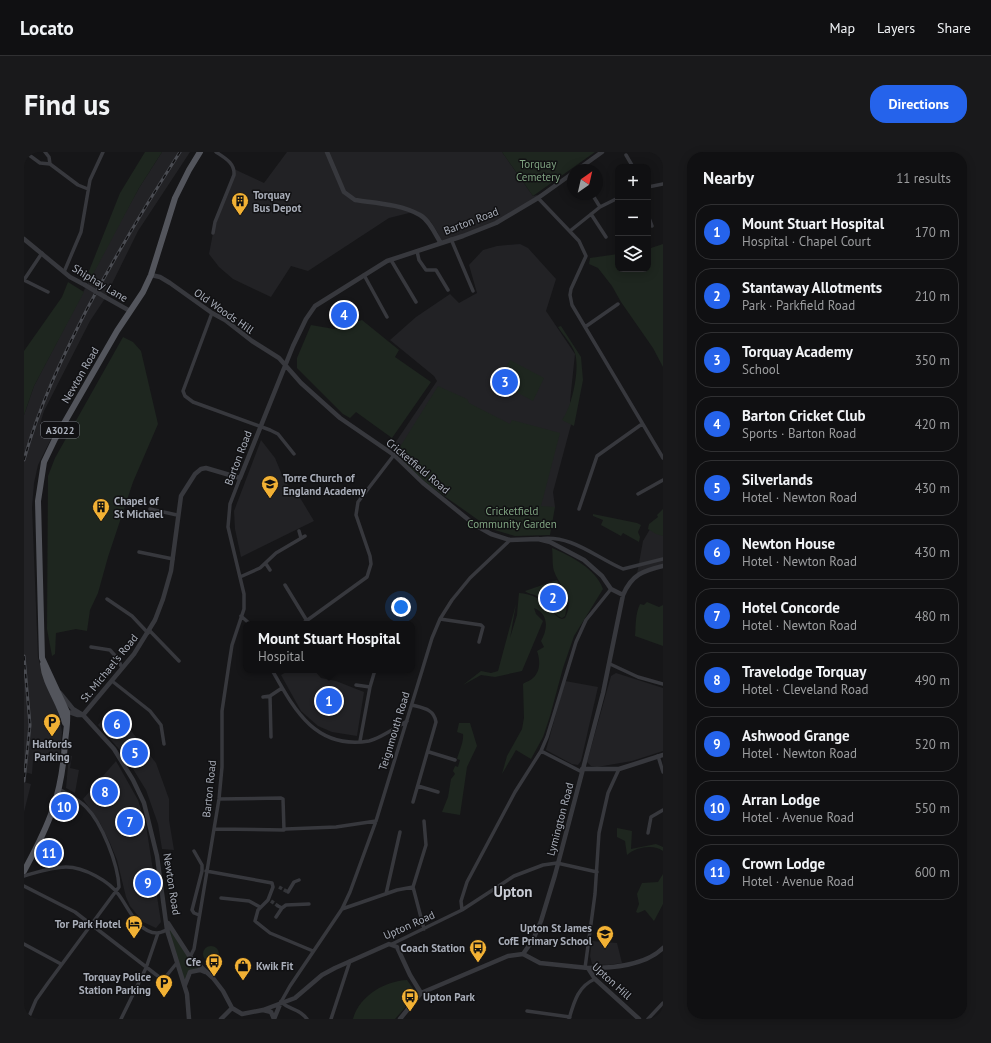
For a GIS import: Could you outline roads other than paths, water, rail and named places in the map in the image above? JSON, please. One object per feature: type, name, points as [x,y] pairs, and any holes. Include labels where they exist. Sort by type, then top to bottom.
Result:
[{"type":"main road","name":"A3022","points":[[151,276],[175,198],[200,152]]},
{"type":"main road","name":"Newton Road","points":[[53,682],[42,658],[38,501],[44,462],[72,409],[130,311],[143,292],[151,276]]},
{"type":"main road","name":"A3022","points":[[42,658],[43,669],[57,702],[66,730]]},
{"type":"main road","name":"A3022","points":[[24,871],[48,826],[59,790],[67,712],[57,702],[53,682]]},
{"type":"street","points":[[25,152],[40,163],[50,164],[78,186],[88,189]]},
{"type":"street","points":[[45,152],[49,157],[50,164]]},
{"type":"street","points":[[64,272],[81,232],[90,180],[103,152]]},
{"type":"street","points":[[213,233],[234,169],[229,161],[216,152]]},
{"type":"street","points":[[327,152],[344,192],[348,196],[355,200],[407,209],[421,215],[433,229],[440,242]]},
{"type":"street","points":[[585,164],[602,152]]},
{"type":"street","points":[[626,155],[632,164]]},
{"type":"street","name":"Barton Road","points":[[190,957],[194,949],[219,799],[222,766],[222,711],[232,646],[244,610],[244,594],[228,527],[230,504],[260,427],[306,319],[315,306],[391,260],[440,242],[451,240],[496,222],[538,198],[567,177]]},
{"type":"street","points":[[651,186],[663,184]]},
{"type":"street","points":[[538,198],[579,241],[586,253],[584,264],[570,295],[572,304],[663,458]]},
{"type":"street","points":[[596,200],[600,207]]},
{"type":"street","points":[[570,231],[600,207],[615,200]]},
{"type":"street","points":[[591,214],[606,237]]},
{"type":"street","name":"Shiphay Lane","points":[[24,239],[64,272],[130,311]]},
{"type":"street","points":[[451,240],[473,291]]},
{"type":"street","points":[[417,251],[422,265],[426,270],[436,270],[448,290]]},
{"type":"street","points":[[42,253],[24,280],[48,292]]},
{"type":"street","points":[[391,260],[416,302]]},
{"type":"street","points":[[364,275],[387,317]]},
{"type":"street","name":"Old Woods Hill","points":[[151,276],[160,277],[170,283],[212,313],[225,320],[286,365]]},
{"type":"street","points":[[585,328],[618,304]]},
{"type":"street","points":[[212,313],[183,391],[185,396],[193,402],[278,434],[294,454]]},
{"type":"street","name":"Cricketfield Road","points":[[286,365],[301,383],[340,418],[394,455],[423,483],[475,525],[491,534],[510,540]]},
{"type":"street","points":[[579,509],[597,456],[642,424]]},
{"type":"street","points":[[285,585],[289,597],[307,621],[367,577],[371,564],[370,556],[356,515],[358,502],[394,455]]},
{"type":"street","name":"St. Michael's Road","points":[[83,715],[142,643],[148,632],[163,599],[173,559],[177,515],[181,496],[195,474],[201,469],[206,468],[240,478]]},
{"type":"street","points":[[638,494],[663,480]]},
{"type":"street","points":[[150,509],[177,515]]},
{"type":"street","points":[[240,577],[266,564],[276,553],[303,537],[299,531]]},
{"type":"street","points":[[510,540],[556,538],[574,543],[623,568],[663,559]]},
{"type":"street","points":[[538,539],[550,542],[584,560],[602,576],[611,589],[623,595]]},
{"type":"street","name":"Teignmouth Road","points":[[274,1019],[281,1002],[313,951],[342,909],[350,892],[376,821],[432,638],[440,619],[452,600],[470,578],[510,540]]},
{"type":"street","points":[[139,552],[173,559]]},
{"type":"street","points":[[266,564],[270,570]]},
{"type":"street","name":"Lymington Road","points":[[523,954],[533,940],[542,921],[610,664],[623,595],[626,587],[637,574],[663,566]]},
{"type":"street","points":[[462,910],[461,901],[467,882],[517,788],[541,751],[555,713],[576,642],[586,620],[611,589]]},
{"type":"street","points":[[107,600],[132,616],[179,661]]},
{"type":"street","points":[[241,616],[247,621]]},
{"type":"street","points":[[440,619],[481,625],[483,627],[479,642]]},
{"type":"street","points":[[91,647],[110,650],[118,659],[122,668]]},
{"type":"street","points":[[610,664],[638,677],[663,684]]},
{"type":"street","points":[[274,673],[300,716],[310,726],[337,740],[370,740],[407,721]]},
{"type":"street","points":[[360,741],[374,673]]},
{"type":"street","points":[[112,681],[150,711],[160,725],[164,744]]},
{"type":"street","name":"Newton Road","points":[[53,682],[73,709],[83,715],[114,749],[133,780],[142,797],[154,836],[166,920],[169,929],[190,957],[207,972],[223,991],[232,1008]]},
{"type":"street","points":[[356,685],[370,687]]},
{"type":"street","points":[[263,697],[270,696],[282,688]]},
{"type":"street","points":[[270,696],[271,737]]},
{"type":"street","points":[[412,705],[430,711],[435,718],[429,752],[413,802]]},
{"type":"street","points":[[67,712],[83,715]]},
{"type":"street","points":[[67,721],[77,715]]},
{"type":"street","points":[[541,751],[582,771],[619,769],[660,756],[663,772]]},
{"type":"street","points":[[429,752],[455,760]]},
{"type":"street","points":[[619,769],[608,793],[599,833],[598,872],[587,968],[612,968],[656,956],[663,948]]},
{"type":"street","points":[[418,786],[438,792]]},
{"type":"street","points":[[28,1019],[36,1000],[61,964],[116,892],[119,884],[114,862],[99,827],[85,806],[59,790]]},
{"type":"street","points":[[219,799],[281,798],[283,799],[285,830]]},
{"type":"street","points":[[648,833],[651,817],[663,810]]},
{"type":"street","points":[[214,829],[285,830],[336,827],[376,821]]},
{"type":"street","points":[[424,821],[426,845],[413,887],[424,929]]},
{"type":"street","points":[[386,894],[400,832]]},
{"type":"street","name":"Barton Road","points":[[194,851],[202,865],[198,892],[192,910],[194,913],[199,915]]},
{"type":"street","name":"Upton Road","points":[[232,1008],[242,1014],[263,1010],[299,995],[322,976],[350,961],[424,929],[462,910],[514,876],[543,865],[557,863],[598,872]]},
{"type":"street","points":[[24,876],[52,868],[77,868],[89,873],[116,892],[133,918],[147,930],[158,933],[169,929],[176,964],[184,985],[189,1019]]},
{"type":"street","points":[[206,871],[272,883],[273,887],[270,900],[260,907],[255,920],[258,924],[286,941],[313,951]]},
{"type":"street","points":[[288,892],[294,882],[299,880]]},
{"type":"street","points":[[24,886],[36,894],[67,907],[163,980],[176,964]]},
{"type":"street","points":[[273,887],[279,887]]},
{"type":"street","points":[[342,909],[386,894],[413,887]]},
{"type":"street","points":[[221,898],[249,901],[260,907]]},
{"type":"street","points":[[276,917],[286,905],[308,904]]},
{"type":"street","points":[[278,906],[282,908]]},
{"type":"street","points":[[121,1019],[146,968],[158,933]]},
{"type":"street","points":[[24,944],[61,964]]},
{"type":"street","points":[[392,944],[397,947],[410,976],[421,993]]},
{"type":"street","points":[[400,1019],[421,993],[508,956],[523,954]]},
{"type":"street","name":"Upton Hill","points":[[523,954],[540,963],[587,968],[595,979],[640,1019]]},
{"type":"street","points":[[331,1019],[350,961]]},
{"type":"street","points":[[184,985],[186,978],[192,971],[207,972]]},
{"type":"street","points":[[527,1011],[569,1018],[577,995],[586,983],[595,979]]},
{"type":"street","points":[[281,1002],[288,1008],[300,1011],[307,1019]]},
{"type":"street","points":[[648,1019],[663,1003]]},
{"type":"street","points":[[221,1019],[232,1008]]},
{"type":"street","name":"Teignmouth Road","points":[[263,1010],[271,1012],[274,1019]]},
{"type":"tunnel","points":[[279,887],[288,892]]},
{"type":"tunnel","points":[[271,901],[278,906]]},
{"type":"railway","points":[[24,460],[44,401],[87,309],[132,229],[180,152]]},
{"type":"railway","points":[[24,656],[30,725],[24,781]]},
{"type":"place","name":"Torquay Bus Depot","points":[[240,216]]},
{"type":"place","name":"Barton Cricket Club","points":[[344,315]]},
{"type":"place","name":"Torquay Academy","points":[[505,382]]},
{"type":"place","name":"Torre Church of England Academy","points":[[270,499]]},
{"type":"place","name":"Chapel of St Michael","points":[[101,522]]},
{"type":"place","name":"Stantaway Allotments","points":[[553,598]]},
{"type":"place","name":"Mount Stuart Hospital","points":[[329,701]]},
{"type":"place","name":"Newton House","points":[[117,724]]},
{"type":"place","name":"Halfords Parking","points":[[52,737]]},
{"type":"place","name":"Silverlands","points":[[135,753]]},
{"type":"place","name":"Travelodge Torquay","points":[[105,792]]},
{"type":"place","name":"Arran Lodge","points":[[64,807]]},
{"type":"place","name":"Hotel Concorde","points":[[130,822]]},
{"type":"place","name":"Crown Lodge","points":[[49,853]]},
{"type":"place","name":"Ashwood Grange","points":[[148,883]]},
{"type":"place","name":"Tor Park Hotel","points":[[134,939]]},
{"type":"place","name":"Upton St James CofE Primary School","points":[[605,949]]},
{"type":"place","name":"Coach Station","points":[[478,963]]},
{"type":"place","name":"Cfe","points":[[214,977]]},
{"type":"place","name":"Kwik Fit","points":[[243,981]]},
{"type":"place","name":"Torquay Police Station Parking","points":[[164,998]]},
{"type":"place","name":"Upton Park","points":[[410,1012]]},
{"type":"district","name":"Upton","points":[[513,892]]},
{"type":"park label","name":"Torquay Cemetery","points":[[538,170]]},
{"type":"park label","name":"Cricketfield Community Garden","points":[[512,517]]}]
